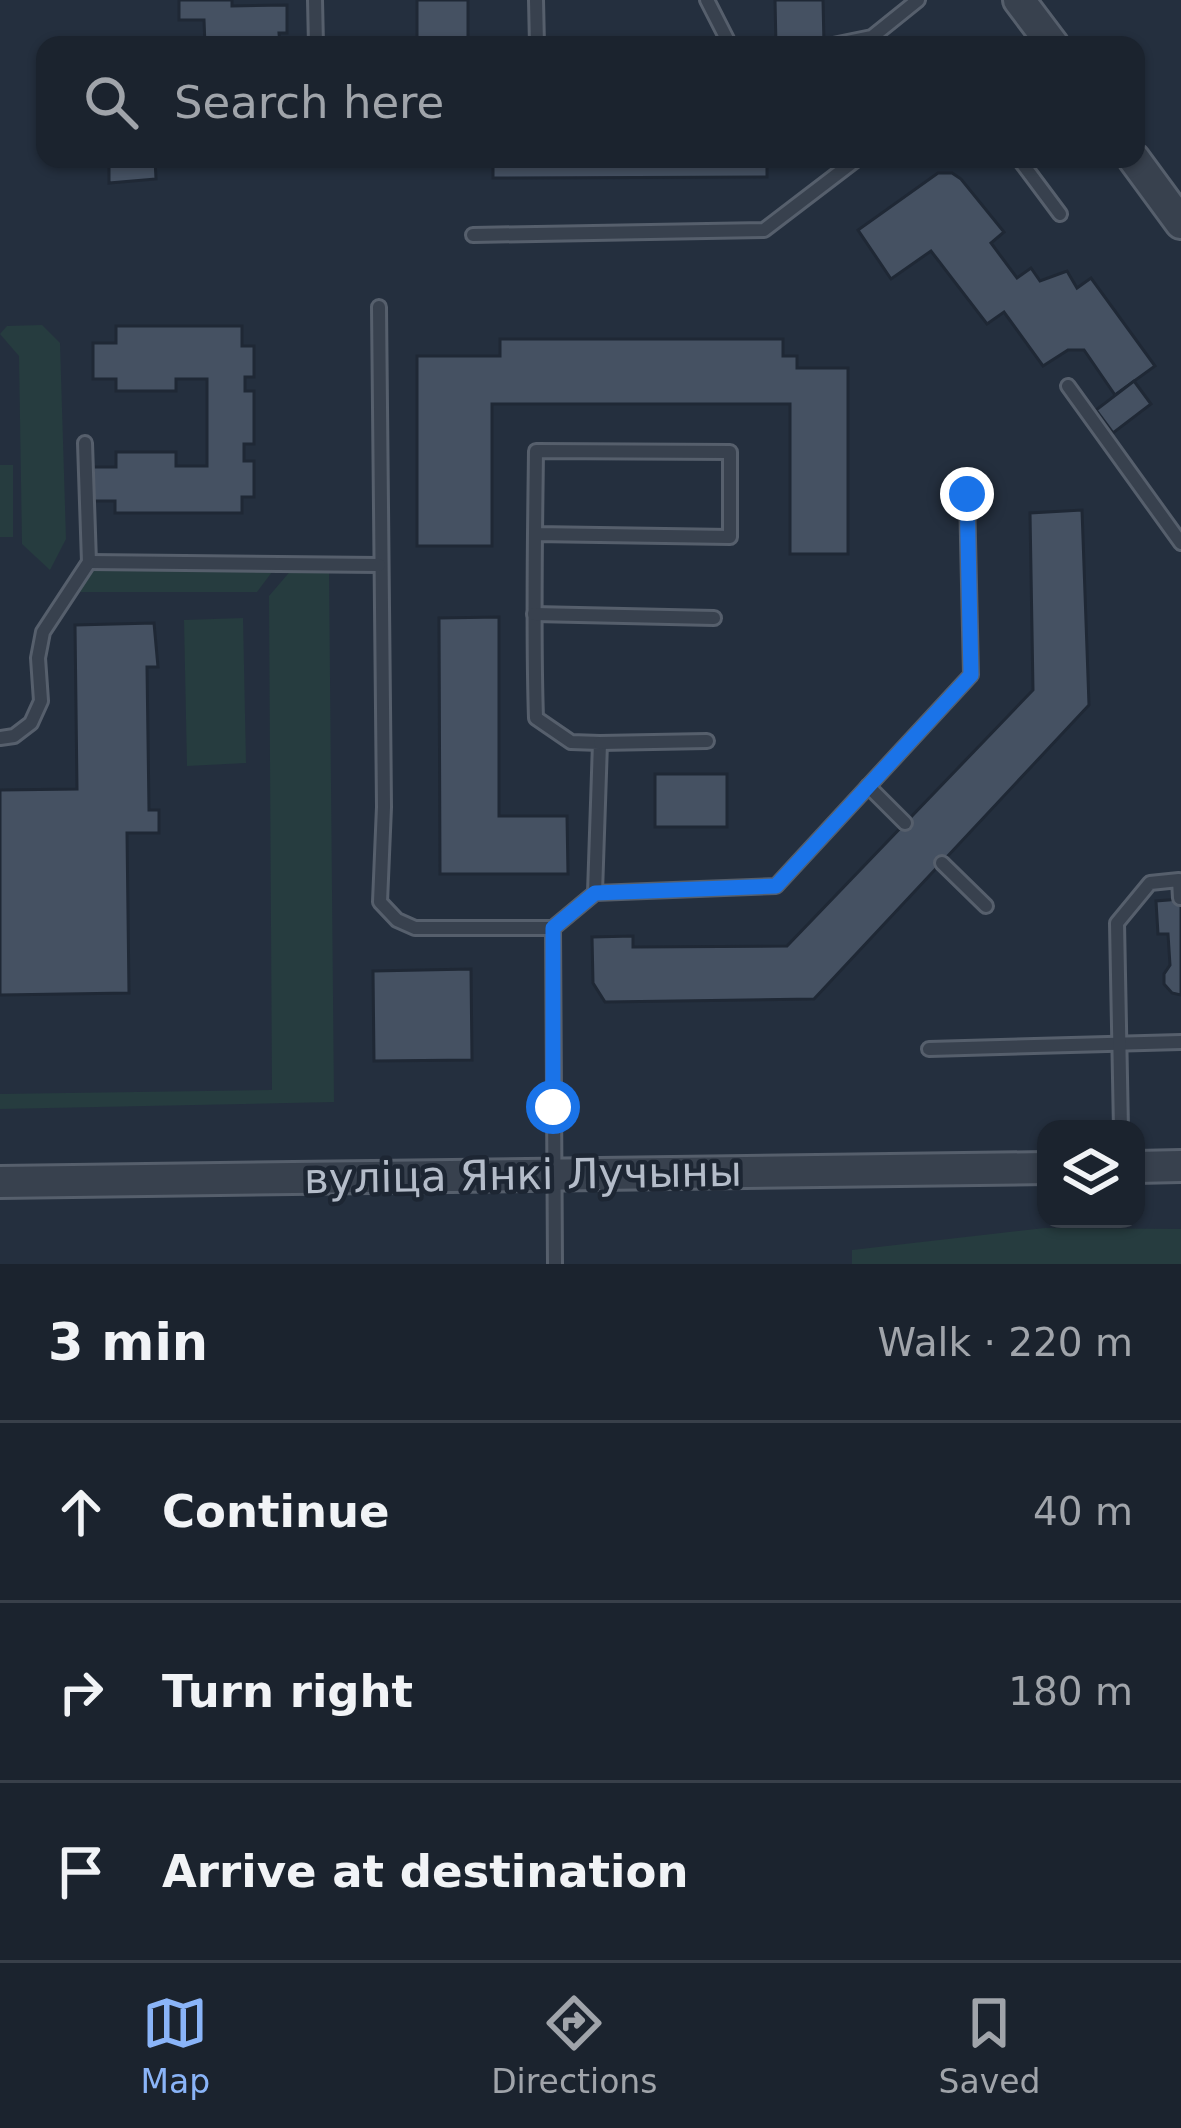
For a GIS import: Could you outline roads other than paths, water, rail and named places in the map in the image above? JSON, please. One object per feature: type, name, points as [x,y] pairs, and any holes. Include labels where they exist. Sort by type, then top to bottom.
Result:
[{"type":"street","points":[[1019,0],[1046,36]]},
{"type":"street","points":[[1141,168],[1181,223]]},
{"type":"street","points":[[1145,1167],[1181,1166]]},
{"type":"street","name":"вуліца Янкі Лучыны","points":[[0,1182],[1037,1168]]},
{"type":"lane","points":[[315,0],[316,36]]},
{"type":"lane","points":[[536,0],[537,36]]},
{"type":"lane","points":[[707,0],[725,36]]},
{"type":"lane","points":[[878,36],[918,0]]},
{"type":"lane","points":[[473,235],[764,230],[845,168]]},
{"type":"lane","points":[[1026,168],[1060,214]]},
{"type":"lane","points":[[380,307],[384,807],[380,902],[397,920],[415,928],[553,928],[595,893],[776,886],[971,675],[967,494]]},
{"type":"lane","points":[[1068,386],[1181,543]]},
{"type":"lane","points":[[0,738],[14,736],[31,723],[41,701],[38,658],[43,632],[89,562],[85,443]]},
{"type":"lane","points":[[535,534],[730,537],[730,452],[536,451],[534,614],[536,718],[571,742],[707,741]]},
{"type":"lane","points":[[89,562],[380,565]]},
{"type":"lane","points":[[534,614],[714,618]]},
{"type":"lane","points":[[595,893],[599,743]]},
{"type":"lane","points":[[868,786],[904,823]]},
{"type":"lane","points":[[942,863],[986,906]]},
{"type":"lane","points":[[1121,1120],[1117,923],[1150,883],[1179,880],[1180,898]]},
{"type":"lane","points":[[553,928],[555,1264]]},
{"type":"lane","points":[[929,1049],[1181,1042]]}]
